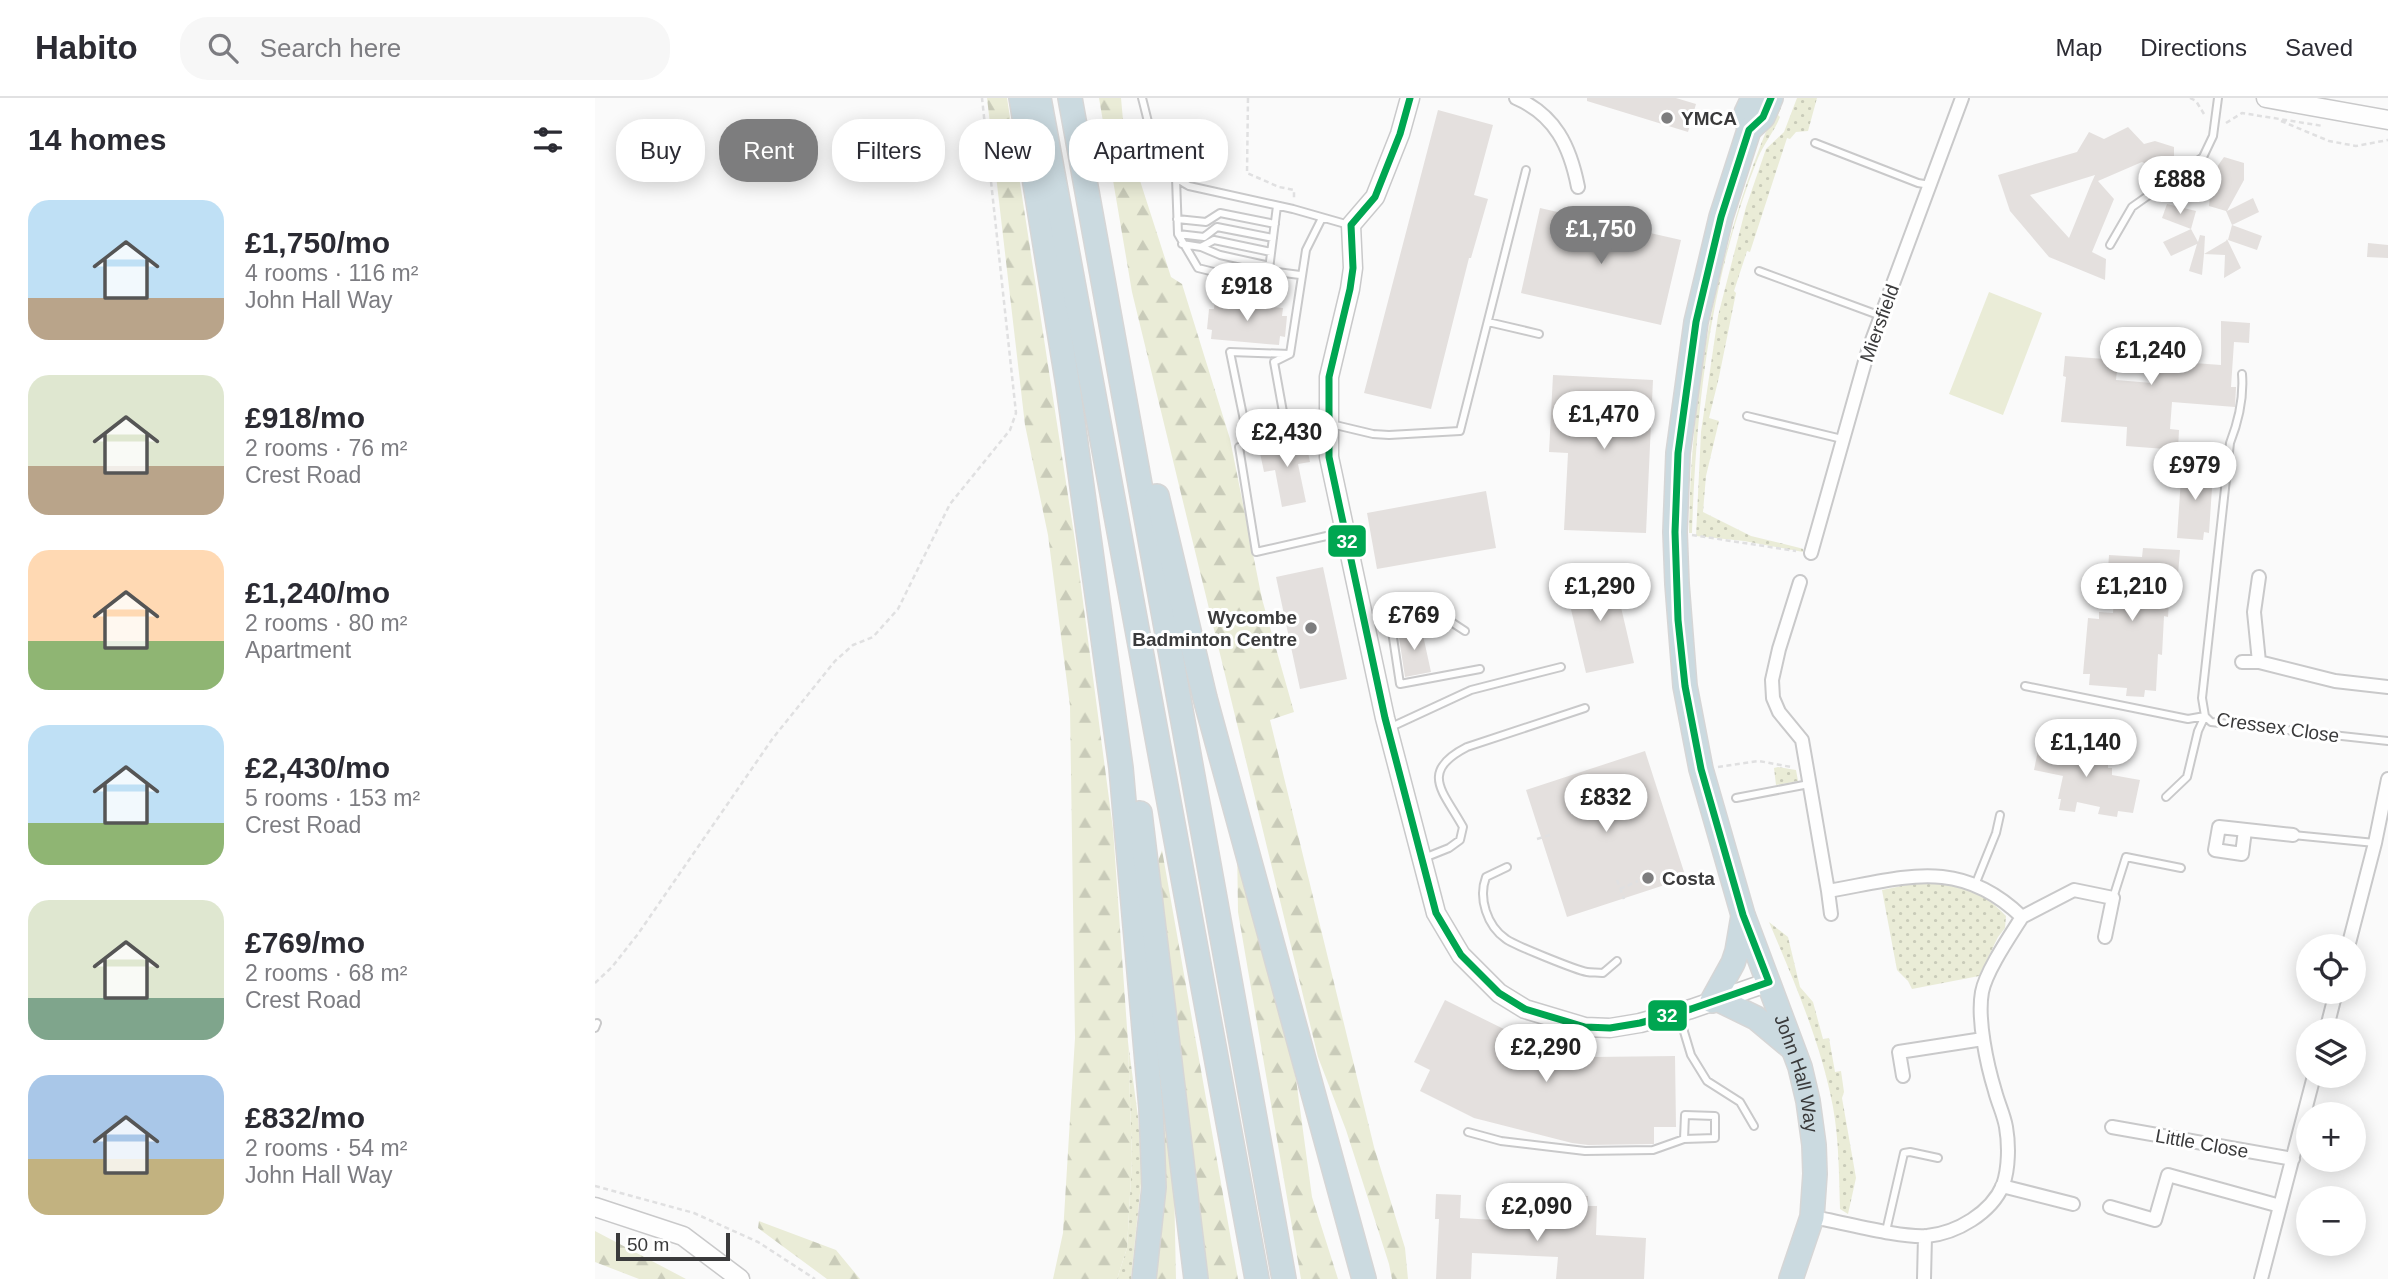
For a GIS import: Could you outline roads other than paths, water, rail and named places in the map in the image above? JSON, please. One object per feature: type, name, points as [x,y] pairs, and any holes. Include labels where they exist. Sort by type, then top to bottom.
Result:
[{"type":"highway","points":[[1021,98],[1068,386],[1121,768],[1148,1046],[1151,1108],[1154,1187],[1144,1279]]},
{"type":"highway","points":[[1039,98],[1257,1279]]},
{"type":"highway","points":[[1070,98],[1284,1279]]},
{"type":"highway","name":"John Hall Way","points":[[1753,98],[1746,113],[1749,130],[1721,217],[1696,322],[1678,453],[1675,532],[1678,620],[1685,687],[1701,769],[1743,915],[1794,1050],[1808,1101],[1814,1145],[1812,1217],[1791,1279]]},
{"type":"highway","name":"John Hall Way","points":[[1749,130],[1763,117],[1771,98]]},
{"type":"highway","points":[[1062,223],[1071,328],[1135,765],[1196,1279]]},
{"type":"highway","points":[[1105,296],[1144,442],[1205,698],[1364,1279]]},
{"type":"highway","points":[[1743,915],[1733,962],[1714,1000],[1756,1018],[1794,1050]]},
{"type":"street","points":[[1410,98],[1400,134],[1375,197],[1351,225],[1353,268],[1350,289],[1329,377],[1329,457],[1388,729],[1436,913],[1461,955],[1499,993],[1525,1009],[1585,1027],[1610,1028],[1640,1023],[1769,982]]},
{"type":"street","name":"Miersfield","points":[[1811,553],[1868,351],[1962,98]]},
{"type":"street","points":[[2266,98],[2290,100],[2388,120]]},
{"type":"street","points":[[1521,99],[1551,122],[1567,147],[1579,187]]},
{"type":"street","points":[[2259,577],[2254,612],[2259,662]]},
{"type":"street","points":[[1800,582],[1779,649],[1772,680],[1773,698],[1779,712],[1802,740],[1831,914]]},
{"type":"street","points":[[2242,662],[2259,662],[2335,681],[2388,687]]},
{"type":"street","points":[[2351,934],[2388,779]]},
{"type":"street","points":[[2245,830],[2293,835]]},
{"type":"street","points":[[1828,891],[1919,875],[1945,876],[1975,885],[2010,906],[2022,917]]},
{"type":"street","points":[[1812,1217],[1925,1236],[1947,1232],[1969,1222],[1988,1206],[2002,1186],[2007,1169],[2006,1127],[1983,1039],[1982,992],[2000,951],[2022,917],[2074,890],[2113,898],[2105,937]]},
{"type":"street","points":[[1903,1076],[1899,1052],[1983,1039]]},
{"type":"street","points":[[2261,1279],[2311,1088]]},
{"type":"street","name":"Little Close","points":[[2112,1126],[2293,1159]]},
{"type":"street","points":[[2110,1208],[2155,1220],[2168,1175],[2280,1206]]},
{"type":"street","points":[[2002,1186],[2073,1204]]},
{"type":"street","points":[[595,1207],[683,1236],[740,1279]]},
{"type":"street","points":[[1924,1279],[1925,1236]]},
{"type":"lane","points":[[1142,98],[1148,119]]},
{"type":"lane","points":[[2110,245],[2132,206],[2203,157],[2213,136],[2218,98]]},
{"type":"lane","points":[[1815,143],[1918,183],[1930,185]]},
{"type":"lane","points":[[1329,424],[1389,435],[1460,431],[1526,170]]},
{"type":"lane","points":[[1176,182],[1178,234],[1198,268],[1209,272],[1250,281],[1269,268],[1277,206]]},
{"type":"lane","points":[[1182,182],[1189,186],[1351,225]]},
{"type":"lane","points":[[1177,219],[1206,222],[1220,213],[1275,224]]},
{"type":"lane","points":[[1290,355],[1305,250],[1322,218]]},
{"type":"lane","points":[[1178,234],[1204,237],[1217,227],[1273,238]]},
{"type":"lane","points":[[1201,247],[1215,240],[1271,252]]},
{"type":"lane","points":[[1182,243],[1300,275]]},
{"type":"lane","points":[[1759,271],[1881,316]]},
{"type":"lane","points":[[1488,321],[1539,334]]},
{"type":"lane","points":[[1230,352],[1290,355],[1274,362],[1285,423],[1246,430],[1230,352]]},
{"type":"lane","name":"Cressex Close","points":[[2242,374],[2240,419],[2230,443],[2202,698],[2206,716],[2211,722],[2388,741]]},
{"type":"lane","points":[[1747,416],[1842,439]]},
{"type":"lane","points":[[1239,447],[1256,552],[1346,532]]},
{"type":"lane","points":[[1465,631],[1433,610],[1390,618],[1400,684],[1480,669]]},
{"type":"lane","points":[[1388,729],[1471,690],[1561,667]]},
{"type":"lane","points":[[2025,686],[2188,719],[2206,716]]},
{"type":"lane","points":[[1422,858],[1460,841],[1463,827],[1441,793],[1437,776],[1442,765],[1467,747],[1585,708]]},
{"type":"lane","points":[[2166,797],[2187,777],[2198,731],[2206,716]]},
{"type":"lane","points":[[1736,797],[1809,784]]},
{"type":"lane","points":[[1975,885],[2000,815]]},
{"type":"lane","points":[[2293,835],[2375,843]]},
{"type":"lane","points":[[2113,898],[2126,857],[2181,868]]},
{"type":"lane","points":[[1507,867],[1486,877],[1482,886],[1486,913],[1506,939],[1587,972],[1603,973],[1617,961]]},
{"type":"lane","points":[[1678,1013],[1691,1055],[1707,1081],[1740,1102],[1754,1126]]},
{"type":"lane","points":[[1468,1132],[1501,1141],[1585,1151],[1653,1150],[1684,1139],[1715,1138],[1715,1116],[1685,1115],[1684,1139]]},
{"type":"lane","points":[[1886,1231],[1904,1153],[1938,1158]]},
{"type":"place","name":"YMCA","points":[[1667,118]]},
{"type":"place","name":"Wycombe Badminton Centre","points":[[1311,628]]},
{"type":"place","name":"Costa","points":[[1648,878]]}]
